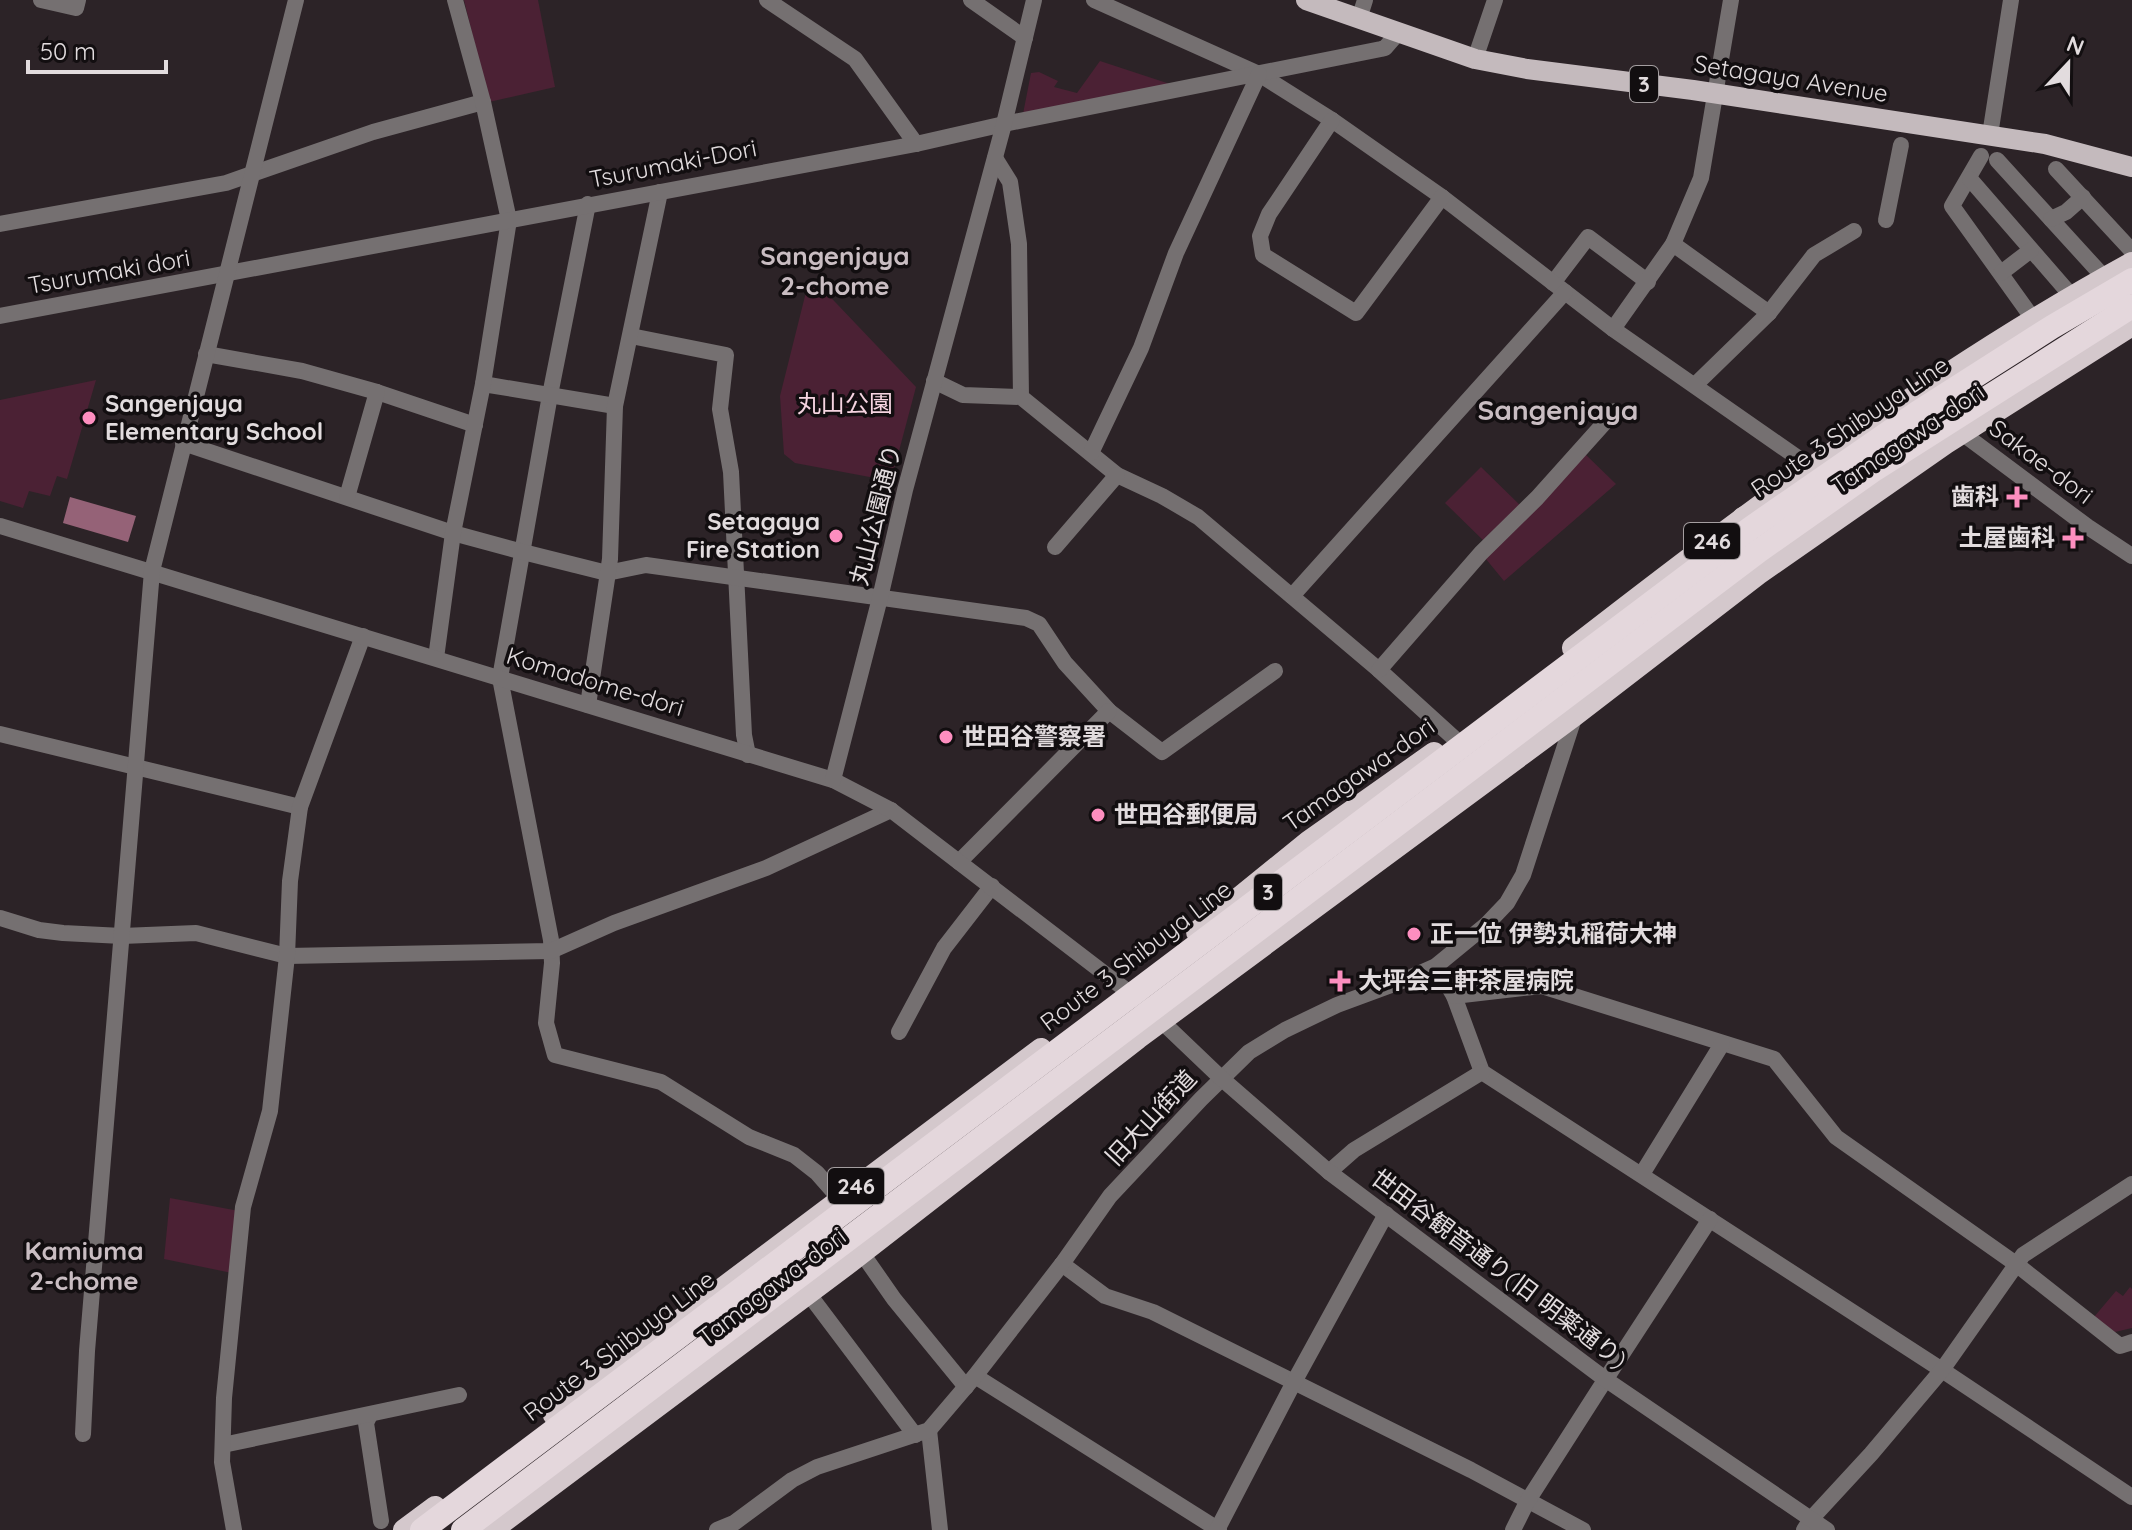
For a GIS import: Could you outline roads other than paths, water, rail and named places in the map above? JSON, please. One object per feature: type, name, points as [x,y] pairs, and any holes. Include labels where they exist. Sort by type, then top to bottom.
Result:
[{"type":"highway","name":"Tamagawa-dori","points":[[404,1530],[839,1198],[1124,987],[1308,842],[1455,739],[1811,467],[1969,359],[2132,263]]},
{"type":"highway","name":"Route 3 Shibuya Line","points":[[422,1530],[1751,528],[1917,413],[2132,280]]},
{"type":"highway","name":"246","points":[[1743,518],[1848,465],[2132,286]]},
{"type":"highway","name":"Route 3 Shibuya Line","points":[[463,1530],[1760,550],[1875,469],[2132,306]]},
{"type":"highway","name":"Tamagawa-dori","points":[[492,1530],[808,1293],[1162,1021],[1575,715],[1758,574],[1962,433],[2132,325]]},
{"type":"main road","name":"Setagaya Avenue","points":[[1306,0],[1362,9],[1398,33],[1475,59],[2045,144],[2132,167]]},
{"type":"street","points":[[41,0],[76,8],[78,0]]},
{"type":"street","points":[[83,1434],[87,1351],[152,571],[296,0]]},
{"type":"street","points":[[436,658],[453,533],[483,384],[509,220],[483,102],[455,0]]},
{"type":"street","points":[[767,0],[855,59],[916,144]]},
{"type":"street","points":[[971,0],[1025,38]]},
{"type":"street","points":[[1004,124],[1034,0]]},
{"type":"street","points":[[1094,0],[1259,74],[1332,120],[1442,197],[1613,329],[1811,467]]},
{"type":"street","points":[[1475,59],[1495,0]]},
{"type":"street","points":[[1613,329],[1673,244],[1701,178],[1731,0]]},
{"type":"street","points":[[1990,135],[2011,0]]},
{"type":"street","name":"Tsurumaki-Dori","points":[[227,275],[916,144],[1385,48],[1398,33]]},
{"type":"street","points":[[1091,453],[1141,348],[1176,253],[1259,74]]},
{"type":"street","points":[[0,224],[221,185],[373,132],[483,102]]},
{"type":"street","points":[[1332,120],[1269,214],[1260,236],[1263,255],[1356,313],[1442,197]]},
{"type":"street","name":"丸山公園通り","points":[[833,780],[905,490],[1004,124]]},
{"type":"street","points":[[1886,220],[1901,145]]},
{"type":"street","points":[[995,158],[1010,182],[1019,244],[1021,397]]},
{"type":"street","points":[[2031,316],[1952,206],[1989,158],[2101,274]]},
{"type":"street","points":[[2056,169],[2132,251]]},
{"type":"street","points":[[1970,179],[2069,293]]},
{"type":"street","points":[[588,705],[607,573],[615,406],[660,192]]},
{"type":"street","points":[[2051,219],[2066,212],[2083,197]]},
{"type":"street","points":[[588,204],[550,395],[500,678],[551,940],[546,1023],[555,1055],[661,1082],[749,1137],[794,1155],[817,1173],[839,1198],[860,1253],[971,1382],[1218,1530],[1386,1214]]},
{"type":"street","points":[[1695,385],[1769,313],[1814,255],[1854,231]]},
{"type":"street","points":[[1292,596],[1559,287],[1588,237],[1648,282]]},
{"type":"street","points":[[1673,244],[1769,313]]},
{"type":"street","points":[[2001,273],[2031,250]]},
{"type":"street","name":"Tsurumaki dori","points":[[0,316],[227,275]]},
{"type":"street","points":[[631,336],[726,355],[720,409],[731,472],[744,735],[748,755]]},
{"type":"street","points":[[206,354],[302,371],[475,425]]},
{"type":"street","points":[[934,381],[963,395],[1021,397],[1117,475],[1198,517],[1379,670],[1455,739]]},
{"type":"street","points":[[483,384],[615,406]]},
{"type":"street","points":[[347,497],[377,392]]},
{"type":"street","points":[[1379,670],[1481,553],[1537,498],[1615,411]]},
{"type":"street","name":"Sakae-dori","points":[[1962,433],[2132,556]]},
{"type":"street","points":[[183,443],[453,533],[607,573],[646,565],[1026,618],[1039,624],[1065,663],[1109,711],[1162,752],[1275,671]]},
{"type":"street","points":[[1055,547],[1117,475]]},
{"type":"street","name":"Komadome-dori","points":[[0,526],[833,780],[891,810],[1124,987],[1162,1021]]},
{"type":"street","points":[[234,1530],[222,1462],[224,1398],[243,1207],[270,1111],[287,956],[290,881],[300,807],[363,636]]},
{"type":"street","points":[[959,862],[1109,711]]},
{"type":"street","name":"旧大山街道","points":[[922,1433],[971,1382],[1118,1187],[1249,1052],[1285,1030],[1337,1005],[1436,966],[1486,925],[1507,903],[1523,875],[1575,715]]},
{"type":"street","points":[[0,734],[300,807]]},
{"type":"street","points":[[0,918],[39,930],[122,936],[196,933],[287,956],[551,951],[614,923],[766,868],[891,810]]},
{"type":"street","points":[[899,1032],[944,948],[992,886]]},
{"type":"street","points":[[1436,966],[1454,996],[1482,1072],[2132,1497]]},
{"type":"street","points":[[1454,996],[1542,986],[1774,1059],[1836,1137],[2020,1260],[2120,1346],[2132,1342]]},
{"type":"street","name":"世田谷観音通り(旧 明薬通り)","points":[[1162,1021],[1221,1078],[1329,1172],[1605,1379],[1808,1524],[1827,1530]]},
{"type":"street","points":[[1642,1174],[1722,1044]]},
{"type":"street","points":[[1329,1172],[1354,1150],[1482,1072]]},
{"type":"street","points":[[1808,1524],[1942,1370],[2020,1260],[2132,1184]]},
{"type":"street","points":[[1513,1530],[1527,1502],[1710,1219]]},
{"type":"street","points":[[1062,1264],[1105,1296],[1153,1312],[1471,1470],[1583,1530]]},
{"type":"street","points":[[808,1293],[922,1433],[940,1530]]},
{"type":"street","points":[[223,1445],[459,1395]]},
{"type":"street","points":[[370,1415],[366,1423],[381,1521]]},
{"type":"street","points":[[717,1530],[736,1526],[792,1480],[817,1467],[922,1433]]},
{"type":"place","name":"Sangenjaya Elementary School","points":[[89,418]]},
{"type":"place","name":"歯科","points":[[2017,497]]},
{"type":"place","name":"Setagaya Fire Station","points":[[836,536]]},
{"type":"place","name":"土屋歯科","points":[[2073,538]]},
{"type":"place","name":"世田谷警察署","points":[[946,737]]},
{"type":"place","name":"世田谷郵便局","points":[[1098,815]]},
{"type":"place","name":"正一位 伊勢丸稲荷大神","points":[[1414,934]]},
{"type":"place","name":"大坪会三軒茶屋病院","points":[[1340,981]]},
{"type":"district","name":"Sangenjaya 2-chome","points":[[835,271]]},
{"type":"district","name":"Sangenjaya","points":[[1558,410]]},
{"type":"district","name":"Kamiuma 2-chome","points":[[84,1266]]},
{"type":"park label","name":"丸山公園","points":[[845,404]]}]
